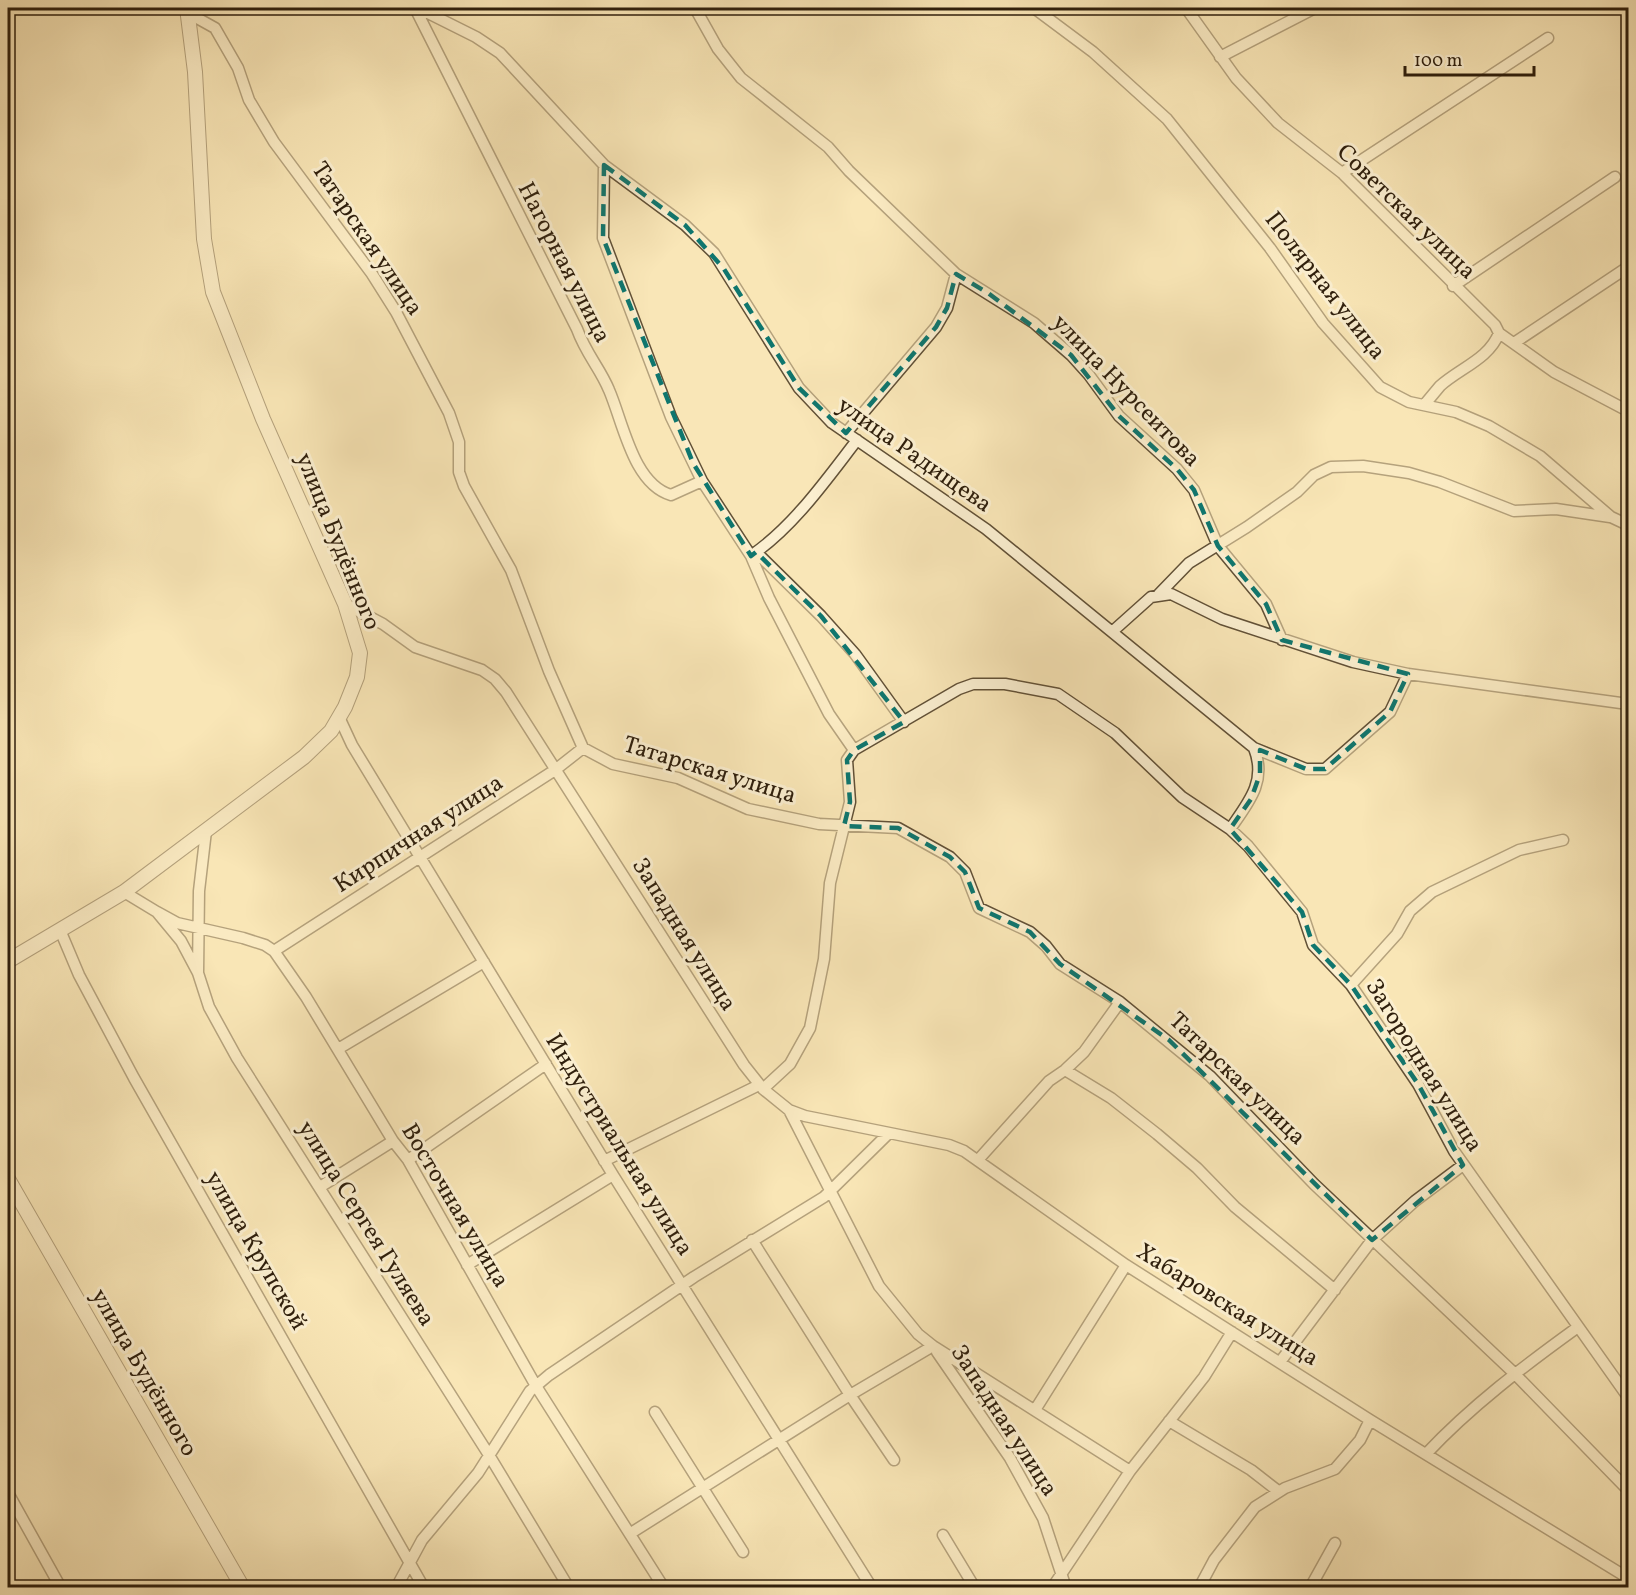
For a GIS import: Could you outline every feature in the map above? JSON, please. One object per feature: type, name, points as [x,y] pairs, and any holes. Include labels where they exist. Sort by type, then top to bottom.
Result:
[{"type":"street","name":"улица Радищева","points":[[416,8],[476,37],[500,53],[604,165],[685,225],[714,254],[799,388],[818,411],[846,433],[986,529],[1254,748],[1306,769],[1325,769],[1390,712],[1408,674]]},
{"type":"street","name":"Нагорная улица","points":[[416,8],[577,329],[585,351],[609,389],[624,435],[645,475],[654,487],[671,495],[702,481]]},
{"type":"street","name":"улица Нурсеитова","points":[[695,8],[718,49],[741,78],[828,147],[849,171],[956,274],[1034,323],[1071,355],[1119,416],[1177,469],[1194,490],[1218,546],[1266,604],[1282,640]]},
{"type":"street","name":"Полярная улица","points":[[1034,8],[1093,52],[1167,119],[1270,248],[1323,323],[1380,387],[1409,402],[1425,404],[1478,421],[1518,442],[1563,473],[1611,517],[1629,525]]},
{"type":"street","name":"Советская улица","points":[[1186,8],[1220,57],[1278,123],[1342,173],[1499,333],[1554,372],[1629,411]]},
{"type":"street","points":[[1220,57],[1315,8]]},
{"type":"street","name":"улица Будённого","points":[[8,961],[124,892],[304,757],[331,731],[357,677],[360,653],[345,604],[263,419],[213,292],[204,239],[195,72],[188,10]]},
{"type":"street","name":"Татарская улица","points":[[188,10],[215,28],[238,68],[249,100],[274,142],[372,274],[396,312],[449,413],[459,442],[459,472],[464,486],[512,570],[549,671],[583,748],[613,764],[678,778],[748,809],[819,824],[898,828],[950,857],[965,872],[979,908],[1030,932],[1046,946],[1060,964],[1120,1002],[1210,1076],[1314,1184],[1514,1373],[1629,1490]]},
{"type":"street","points":[[1342,173],[1548,38]]},
{"type":"street","name":"Нагорная улица","points":[[604,165],[603,238],[671,417],[702,481],[753,554],[769,598],[829,714],[854,750]]},
{"type":"street","points":[[1454,286],[1615,177]]},
{"type":"street","points":[[1515,343],[1629,267]]},
{"type":"street","points":[[846,433],[936,327],[947,308],[956,274]]},
{"type":"street","points":[[1425,404],[1441,386],[1485,353],[1495,342],[1499,333]]},
{"type":"street","points":[[857,440],[787,525],[753,554],[821,615],[855,654],[904,722]]},
{"type":"street","points":[[1113,631],[1137,608],[1159,594],[1189,563],[1297,492],[1314,475],[1330,467],[1363,465],[1409,473],[1440,482],[1514,511],[1556,509],[1611,517]]},
{"type":"street","points":[[1159,594],[1171,594],[1222,619],[1353,662],[1408,674],[1629,704]]},
{"type":"street","name":"Западная улица","points":[[345,604],[383,624],[415,647],[482,670],[495,678],[722,1032],[761,1087],[789,1110],[832,1189],[879,1286],[899,1313],[933,1346],[1010,1458],[1043,1518],[1064,1583]]},
{"type":"street","name":"Загородная улица","points":[[854,750],[959,689],[973,684],[1005,684],[1059,694],[1115,734],[1182,797],[1230,829],[1288,892],[1302,912],[1312,945],[1351,985],[1418,1084],[1464,1165],[1629,1397]]},
{"type":"street","name":"Индустриальная улица","points":[[339,717],[352,745],[604,1161],[872,1587]]},
{"type":"street","name":"Кирпичная улица","points":[[273,951],[555,770],[583,748]]},
{"type":"street","points":[[1230,829],[1251,799],[1260,774],[1260,763],[1254,748]]},
{"type":"street","points":[[604,1161],[761,1087],[790,1064],[810,1028],[824,959],[830,883],[850,802],[847,760],[854,750]]},
{"type":"street","points":[[198,973],[200,891],[206,831]]},
{"type":"street","points":[[1351,985],[1397,934],[1410,911],[1432,892],[1519,850],[1563,840]]},
{"type":"street","name":"улица Сергея Гуляева","points":[[124,892],[157,912],[181,941],[198,973],[209,1007],[237,1058],[489,1455],[569,1587]]},
{"type":"street","points":[[157,912],[177,923],[243,938],[265,945],[273,951]]},
{"type":"street","name":"улица Крупской","points":[[60,930],[79,975],[134,1078],[424,1587]]},
{"type":"street","name":"Восточная улица","points":[[273,951],[306,997],[393,1141],[408,1160],[536,1386],[664,1587]]},
{"type":"street","points":[[338,1049],[484,962]]},
{"type":"street","points":[[978,1160],[1049,1081],[1084,1052],[1120,1002]]},
{"type":"street","points":[[408,1160],[546,1064]]},
{"type":"street","points":[[1065,1070],[1111,1098],[1157,1134],[1197,1168],[1235,1208],[1335,1290]]},
{"type":"street","name":"Хабаровская улица","points":[[789,1110],[888,1134],[949,1145],[978,1160],[1126,1265],[1370,1420],[1625,1572]]},
{"type":"street","points":[[396,1587],[422,1540],[460,1497],[513,1415],[536,1386],[682,1285],[809,1207],[832,1189],[888,1134]]},
{"type":"street","points":[[320,1187],[393,1141]]},
{"type":"street","points":[[1280,1362],[1372,1240],[1415,1201],[1464,1165]]},
{"type":"street","points":[[467,1265],[613,1175]]},
{"type":"street","name":"улица Будённого","points":[[8,1179],[243,1587]]},
{"type":"street","points":[[752,1240],[894,1460]]},
{"type":"street","points":[[1035,1410],[1126,1265]]},
{"type":"street","points":[[1426,1454],[1448,1431],[1514,1373],[1578,1327]]},
{"type":"street","points":[[1052,1587],[1064,1583],[1131,1471],[1204,1377],[1232,1332]]},
{"type":"street","points":[[631,1533],[850,1395],[933,1346]]},
{"type":"street","name":"Западная улица","points":[[933,1346],[1131,1471]]},
{"type":"street","points":[[655,1413],[743,1552]]},
{"type":"street","points":[[1199,1587],[1214,1560],[1255,1507],[1278,1491],[1335,1469],[1360,1440],[1370,1420]]},
{"type":"street","points":[[1169,1422],[1251,1470],[1278,1491]]},
{"type":"street","points":[[8,1493],[61,1587]]},
{"type":"street","points":[[943,1535],[975,1587]]},
{"type":"street","points":[[1310,1587],[1335,1543]]},
{"type":"highlighted area","points":[[604,165],[685,225],[724,269],[799,388],[846,433],[936,327],[947,308],[956,274],[988,293],[1071,355],[1119,416],[1177,469],[1194,490],[1218,546],[1266,604],[1282,640],[1408,674],[1390,712],[1325,769],[1306,769],[1260,750],[1260,774],[1251,799],[1230,829],[1302,912],[1313,945],[1351,985],[1418,1084],[1463,1165],[1372,1240],[1169,1040],[1060,964],[1030,932],[979,908],[965,872],[950,857],[898,828],[844,826],[850,802],[847,760],[854,750],[904,722],[821,616],[756,552],[751,556],[693,463],[603,238]]}]
